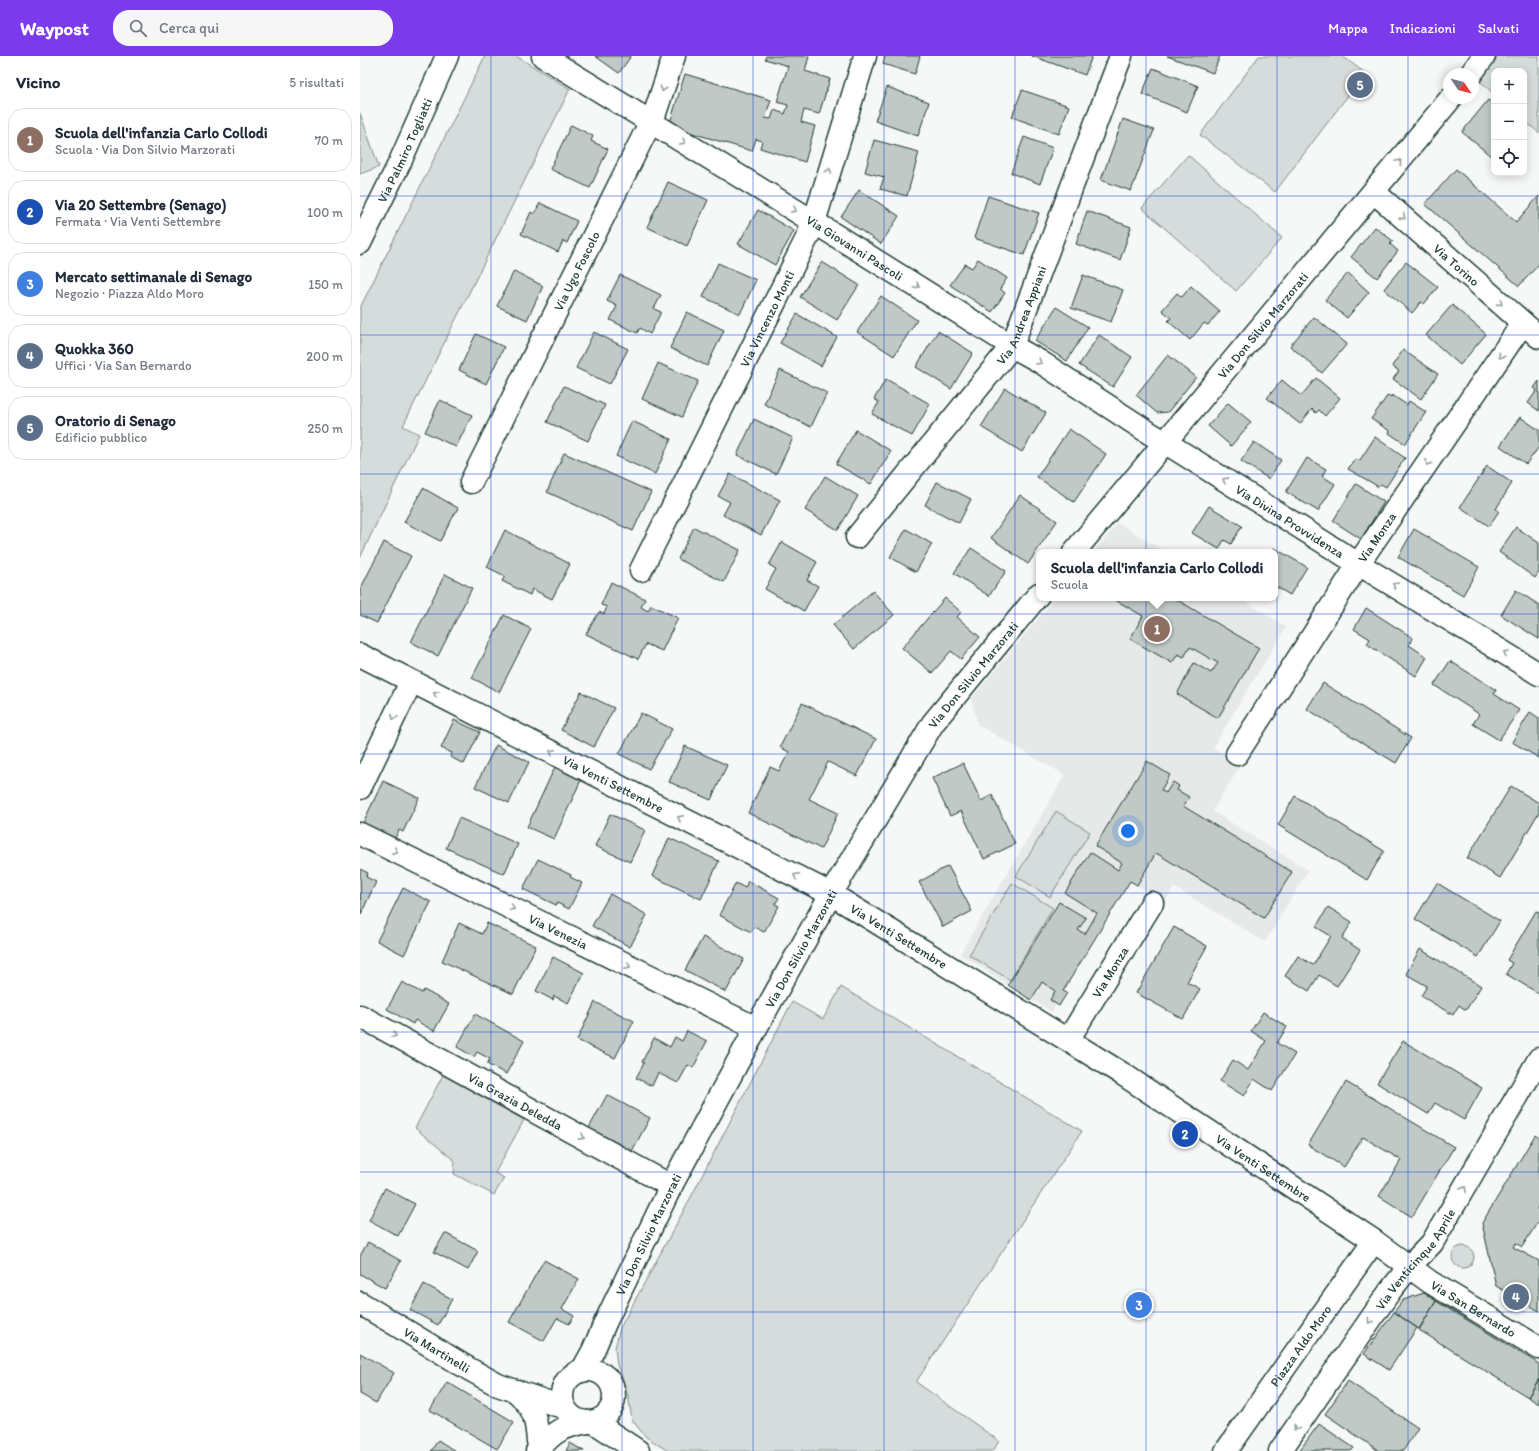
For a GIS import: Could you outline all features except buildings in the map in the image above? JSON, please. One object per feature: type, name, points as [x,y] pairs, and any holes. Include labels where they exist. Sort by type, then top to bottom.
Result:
[{"type":"street","name":"Via Palmiro Togliatti","points":[[360,243],[400,162],[447,56]]},
{"type":"street","name":"Via Giovanni Pascoli","points":[[543,56],[814,222],[1012,346],[1039,361],[1165,442]]},
{"type":"street","name":"Via Ugo Foscolo","points":[[471,482],[655,113],[674,56]]},
{"type":"street","name":"Via Vincenzo Monti","points":[[641,570],[814,222],[865,56]]},
{"type":"street","name":"Via Andrea Appiani","points":[[857,536],[1012,346],[1121,56]]},
{"type":"street","points":[[1475,68],[1484,56]]},
{"type":"street","name":"Via Don Silvio Marzorati","points":[[1076,549],[1446,104]]},
{"type":"street","name":"Via Torino","points":[[1374,192],[1531,330]]},
{"type":"street","name":"Via Monza","points":[[1237,754],[1359,564],[1531,330]]},
{"type":"street","name":"Via Divina Provvidenza","points":[[1165,442],[1359,564],[1539,674]]},
{"type":"street","name":"Via Don Silvio Marzorati","points":[[592,1372],[603,1329],[671,1186],[756,1028],[831,894],[933,723],[1036,598]]},
{"type":"street","name":"Via Venti Settembre","points":[[360,655],[831,894],[1068,1040],[1374,1241],[1409,1267]]},
{"type":"street","points":[[360,788],[411,682]]},
{"type":"street","name":"Via Venezia","points":[[360,834],[756,1028]]},
{"type":"street","name":"Via Monza","points":[[1068,1040],[1152,903]]},
{"type":"street","name":"Via Grazia Deledda","points":[[360,1016],[671,1186]]},
{"type":"street","name":"Via Venticinque Aprile","points":[[1280,1451],[1390,1291],[1409,1267],[1432,1243],[1539,1059]]},
{"type":"street","name":"Piazza Aldo Moro","points":[[1226,1451],[1374,1241]]},
{"type":"street","name":"Via San Bernardo","points":[[1409,1267],[1430,1282],[1539,1348]]},
{"type":"street","name":"Via Martinelli","points":[[360,1303],[498,1385],[516,1391],[532,1390],[561,1398]]},
{"type":"street","points":[[592,1372],[611,1384],[614,1398],[608,1413],[602,1418],[591,1422],[568,1425],[550,1436],[536,1448],[572,1376],[592,1372]]},
{"type":"street","name":"Via Martinelli","points":[[516,1391],[528,1403],[534,1414],[536,1448]]},
{"type":"street","points":[[561,1398],[567,1412],[572,1418],[580,1421],[591,1422],[635,1449]]},
{"type":"street","points":[[612,1405],[620,1428],[635,1449]]},
{"type":"shaded area","points":[[485,56],[516,56],[570,89],[403,426],[419,434],[360,558],[360,308]]},
{"type":"shaded area","points":[[1259,56],[1342,56],[1365,73],[1275,192],[1200,135]]},
{"type":"shaded area","points":[[1497,56],[1539,56],[1539,133],[1527,123],[1527,68],[1491,68],[1491,91],[1480,81]]},
{"type":"shaded area","points":[[360,113],[379,167],[360,174]]},
{"type":"shaded area","points":[[1188,155],[1282,238],[1236,291],[1142,208]]},
{"type":"shaded area","points":[[1118,523],[1161,549],[1096,549]]},
{"type":"shaded area","points":[[1053,601],[1245,601],[1286,627],[1213,747],[1241,765],[1212,811],[1308,870],[1265,942],[1174,887],[1165,903],[1130,881],[1063,991],[1052,1012],[960,954],[1065,775],[978,725],[971,699]]},
{"type":"shaded area","points":[[1056,811],[1090,832],[1050,897],[1016,876]]},
{"type":"shaded area","points":[[1012,883],[1053,908],[1010,980],[969,955]]},
{"type":"shaded area","points":[[841,987],[1082,1131],[916,1382],[999,1441],[993,1451],[668,1451],[646,1437],[632,1420],[628,1396],[617,1365],[615,1348],[620,1328],[691,1197],[792,1002],[823,1019]]},
{"type":"shaded area","points":[[443,1075],[524,1120],[495,1173],[504,1178],[494,1195],[454,1174],[455,1161],[415,1128]]},
{"type":"shaded area","points":[[1463,1246],[1471,1249],[1474,1257],[1471,1265],[1463,1268],[1455,1265],[1452,1257],[1455,1249]]},
{"type":"place","name":"Oratorio di Senago","points":[[1360,85]]},
{"type":"place","name":"Scuola dell'infanzia Carlo Collodi","points":[[1157,629]]},
{"type":"place","name":"Via 20 Settembre (Senago)","points":[[1185,1134]]},
{"type":"place","name":"Quokka 360","points":[[1516,1297]]},
{"type":"place","name":"Mercato settimanale di Senago","points":[[1139,1305]]}]
